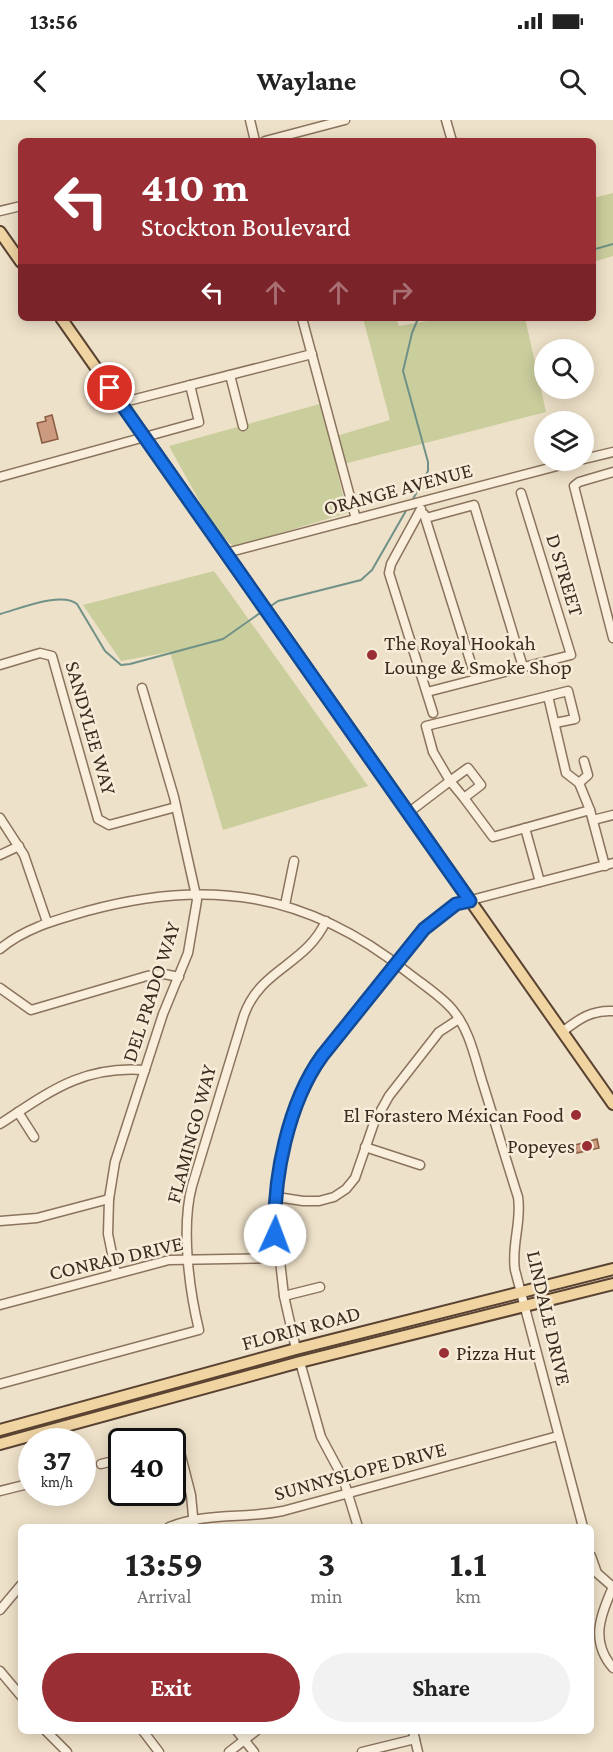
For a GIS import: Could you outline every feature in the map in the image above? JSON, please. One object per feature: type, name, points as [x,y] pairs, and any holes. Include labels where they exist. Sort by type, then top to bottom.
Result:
[{"type":"main road","points":[[0,232],[18,258]]},
{"type":"main road","points":[[62,321],[613,1104]]},
{"type":"main road","name":"FLORIN ROAD","points":[[0,1430],[296,1349],[613,1269]]},
{"type":"main road","name":"FLORIN ROAD","points":[[0,1444],[283,1366],[613,1284]]},
{"type":"main road","points":[[300,1362],[314,1345]]},
{"type":"main road","points":[[283,1366],[296,1349]]},
{"type":"street","points":[[250,120],[254,138]]},
{"type":"street","points":[[276,138],[345,120]]},
{"type":"street","points":[[446,120],[451,138]]},
{"type":"street","points":[[0,211],[18,207]]},
{"type":"street","points":[[303,321],[356,519]]},
{"type":"street","points":[[120,403],[312,354]]},
{"type":"street","points":[[230,375],[243,426]]},
{"type":"street","points":[[0,477],[199,422],[190,385]]},
{"type":"street","name":"ORANGE AVENUE","points":[[594,457],[613,452]]},
{"type":"street","name":"ORANGE AVENUE","points":[[226,553],[542,471]]},
{"type":"street","points":[[613,472],[579,482],[574,486],[613,638]]},
{"type":"street","name":"D STREET","points":[[521,494],[571,655],[524,667]]},
{"type":"street","points":[[418,505],[426,518],[476,679]]},
{"type":"street","points":[[418,505],[391,564],[390,573],[433,713]]},
{"type":"street","points":[[426,518],[474,505],[524,667],[427,692]]},
{"type":"street","name":"SANDYLEE WAY","points":[[0,664],[40,653],[52,656],[98,819],[109,825],[176,807]]},
{"type":"street","name":"DEL PRADO WAY","points":[[116,1273],[108,1234],[109,1199],[116,1162],[163,1014],[192,936],[197,893],[176,807],[142,688]]},
{"type":"street","points":[[555,723],[575,718],[568,690],[426,726],[433,752],[450,781],[493,837],[590,810]]},
{"type":"street","points":[[296,1349],[284,1296],[275,1217],[278,1178],[284,1151],[299,1098],[309,1076],[322,1056],[424,929],[456,904],[609,864],[579,783],[566,773],[548,696]]},
{"type":"street","points":[[579,783],[588,776],[584,761]]},
{"type":"street","points":[[408,813],[468,768],[481,785],[464,798]]},
{"type":"street","points":[[593,820],[613,815]]},
{"type":"street","points":[[0,818],[19,846],[34,880],[47,922]]},
{"type":"street","points":[[525,828],[540,882]]},
{"type":"street","points":[[0,855],[19,846]]},
{"type":"street","points":[[285,905],[294,861]]},
{"type":"street","name":"LINDALE DRIVE","points":[[0,949],[18,936],[47,922],[128,900],[197,893],[240,896],[285,905],[326,921],[360,939],[396,963],[448,1005],[466,1032],[518,1197],[519,1220],[513,1255],[520,1292],[582,1524]]},
{"type":"street","name":"FLAMINGO WAY","points":[[0,1384],[199,1330],[190,1289],[187,1224],[190,1194],[247,1008],[257,989],[267,979],[309,948],[326,921]]},
{"type":"street","points":[[0,988],[31,1010],[147,976],[164,974],[179,976]]},
{"type":"street","points":[[562,1032],[590,1013],[613,1011]]},
{"type":"street","points":[[277,1197],[311,1201],[327,1199],[340,1194],[355,1178],[374,1123],[389,1096],[439,1032],[459,1019]]},
{"type":"street","points":[[0,1124],[54,1089],[87,1074],[115,1069],[145,1070]]},
{"type":"street","points":[[18,1112],[34,1137]]},
{"type":"street","points":[[365,1147],[420,1165]]},
{"type":"street","points":[[0,1221],[46,1216],[109,1199]]},
{"type":"street","name":"CONRAD DRIVE","points":[[0,1305],[152,1264],[189,1258],[278,1258]]},
{"type":"street","points":[[284,1296],[320,1287]]},
{"type":"street","points":[[300,1362],[321,1437],[343,1478],[357,1524]]},
{"type":"street","name":"SUNNYSLOPE DRIVE","points":[[194,1523],[274,1513],[558,1436]]},
{"type":"street","points":[[101,1464],[108,1462]]},
{"type":"street","points":[[186,1475],[194,1523]]},
{"type":"street","points":[[0,1491],[18,1486]]},
{"type":"street","points":[[594,1564],[597,1573],[613,1587],[601,1613],[598,1628],[602,1650],[613,1668]]},
{"type":"street","points":[[0,1610],[18,1589]]},
{"type":"street","points":[[0,1671],[18,1692]]},
{"type":"street","points":[[49,1734],[67,1752]]},
{"type":"street","points":[[145,1734],[159,1752]]},
{"type":"street","points":[[239,1734],[254,1752]]},
{"type":"street","points":[[228,1752],[252,1734]]},
{"type":"street","points":[[362,1752],[414,1735],[418,1752]]},
{"type":"green space","points":[[613,193],[613,256],[596,261],[596,197]]},
{"type":"green space","points":[[364,321],[397,321],[399,326],[428,321],[526,321],[534,358],[534,399],[543,399],[546,411],[534,411],[534,415],[336,466],[347,513],[234,547],[216,531],[169,446],[323,403],[333,437],[390,420]]},
{"type":"green space","points":[[214,571],[368,786],[223,830],[170,652],[121,661],[83,605]]},
{"type":"building","points":[[52,415],[58,439],[42,443],[37,423],[46,421],[45,417]]},
{"type":"building","name":"Popeyes","points":[[597,1139],[599,1148],[577,1153],[575,1145]]},
{"type":"waterway","points":[[596,249],[613,244]]},
{"type":"waterway","points":[[412,501],[428,471],[428,462],[403,371],[417,321]]},
{"type":"waterway","points":[[268,608],[278,601],[361,580],[372,570],[407,509]]},
{"type":"waterway","points":[[0,614],[40,602],[70,600],[77,604],[105,651],[121,665],[223,639],[263,611]]},
{"type":"place","name":"The Royal Hookah Lounge & Smoke Shop","points":[[372,655]]},
{"type":"place","name":"El Forastero Méxican Food","points":[[576,1115]]},
{"type":"place","name":"Popeyes","points":[[587,1146]]},
{"type":"place","name":"Pizza Hut","points":[[444,1353]]},
{"type":"route","points":[[110,388],[470,901],[456,904],[424,929],[322,1056],[309,1076],[299,1098],[278,1178],[275,1235]]}]
